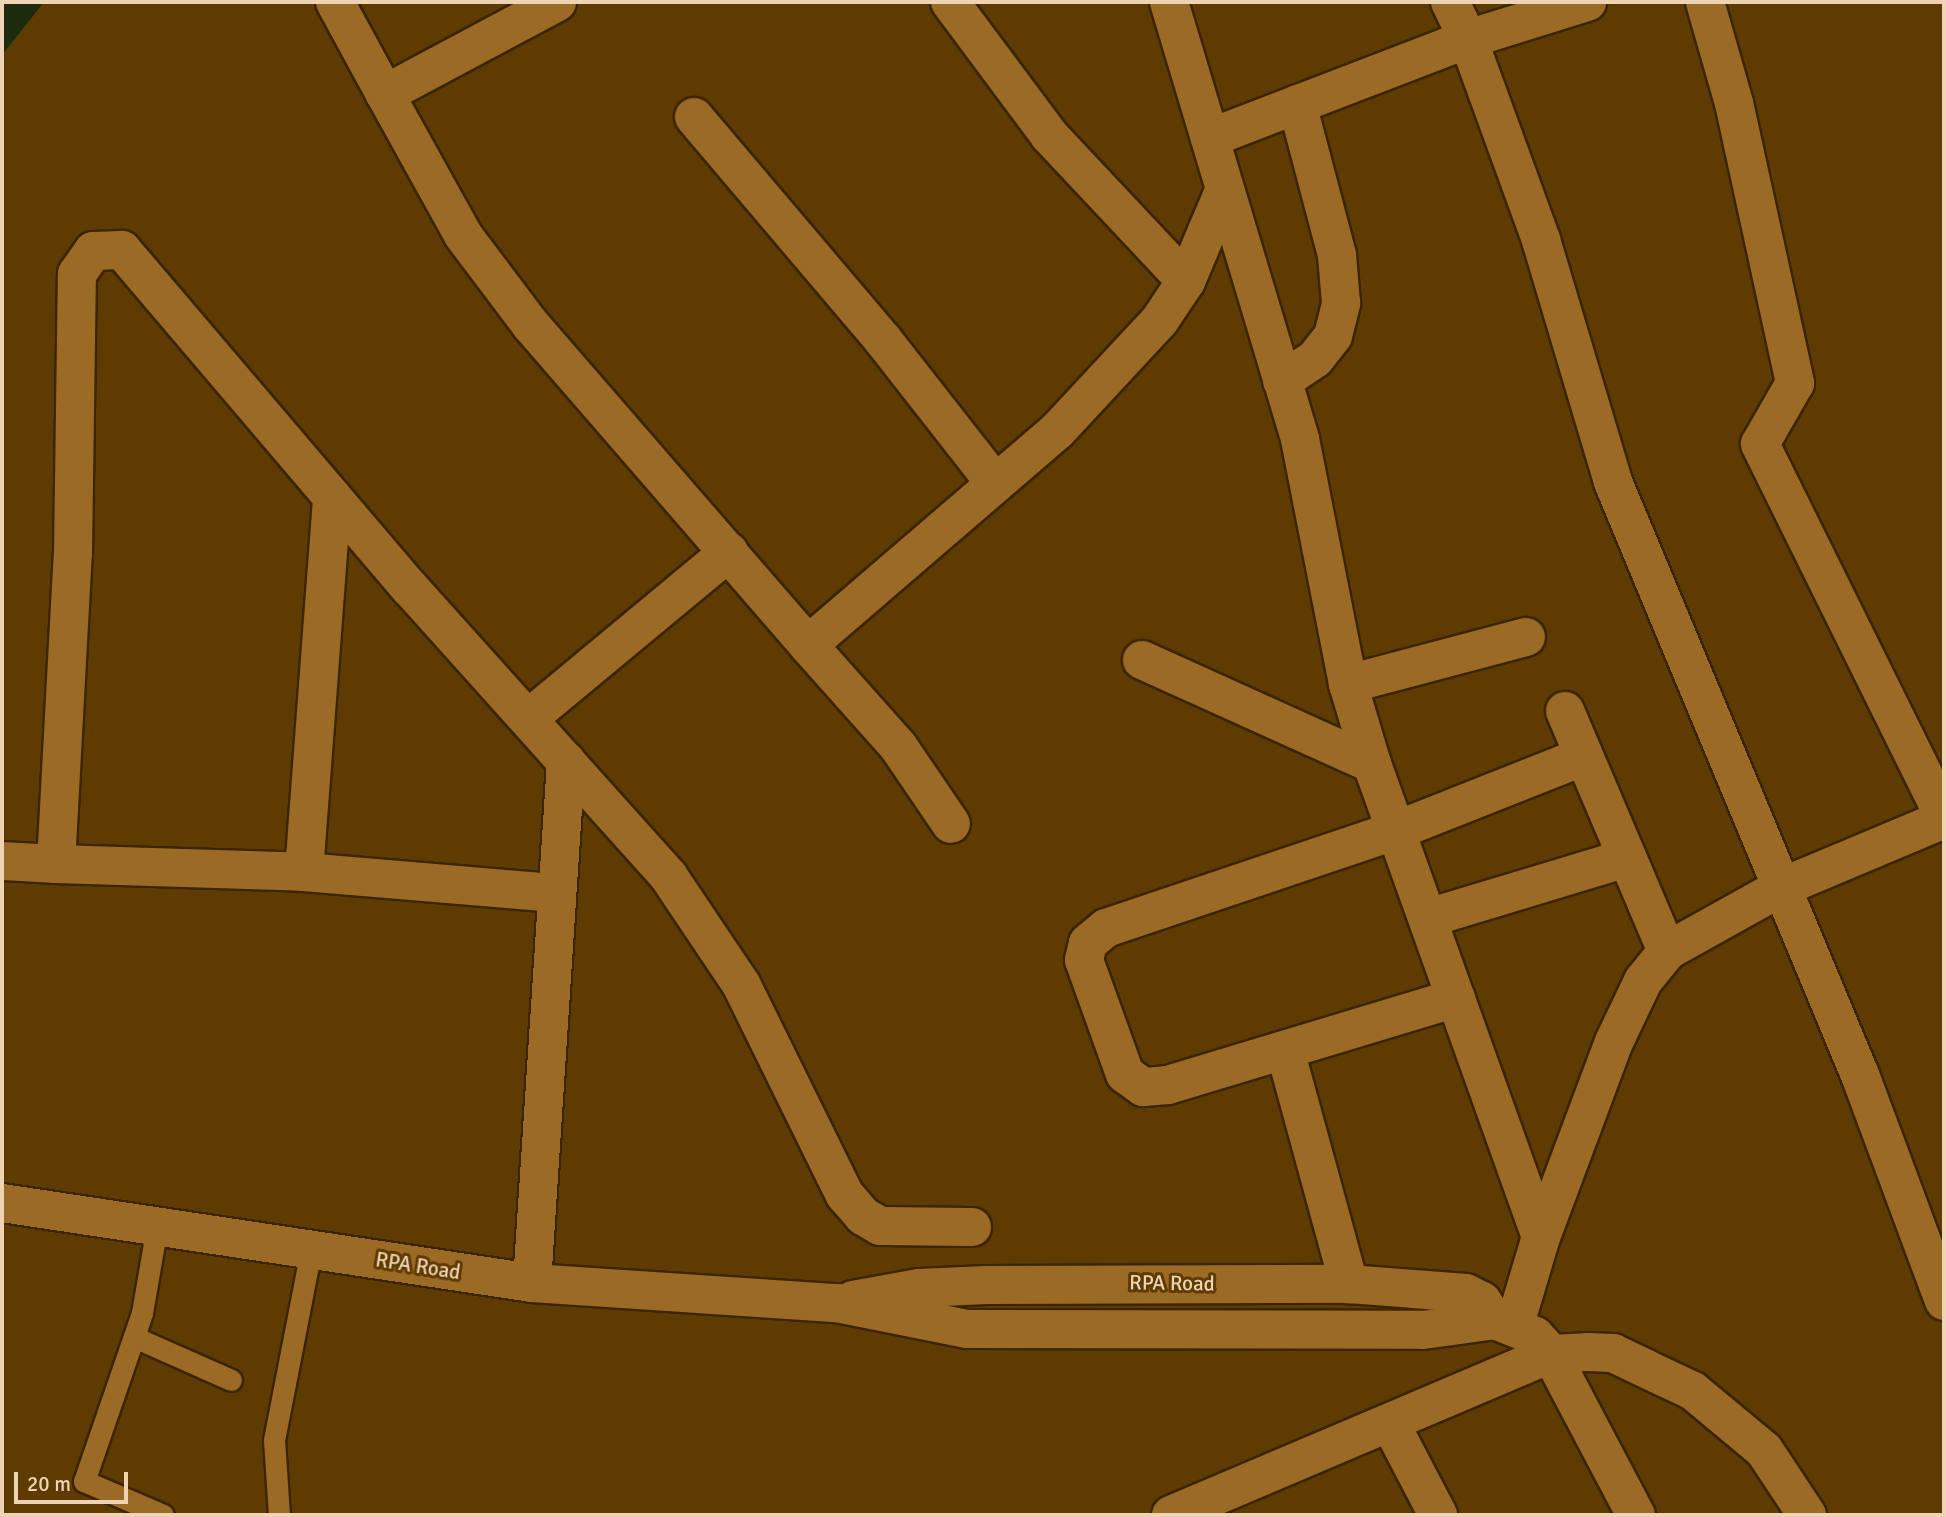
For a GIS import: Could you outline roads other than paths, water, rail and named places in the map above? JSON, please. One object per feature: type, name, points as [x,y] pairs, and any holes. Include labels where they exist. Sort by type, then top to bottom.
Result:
[{"type":"street","points":[[335,2],[463,235],[530,324],[898,746],[951,824]]},
{"type":"street","points":[[385,94],[557,2]]},
{"type":"street","points":[[950,2],[1048,135],[1186,281]]},
{"type":"street","points":[[1169,2],[1300,439],[1348,684],[1372,764],[1541,1237]]},
{"type":"street","points":[[1450,2],[1468,38],[1541,240],[1614,482],[1780,888],[1860,1075],[1944,1301]]},
{"type":"street","points":[[1210,138],[1468,38],[1587,2]]},
{"type":"street","points":[[1505,1322],[1541,1237],[1614,1042],[1643,981],[1667,951],[1780,888],[1944,818],[1760,444],[1795,383],[1734,103],[1705,2]]},
{"type":"street","points":[[1282,381],[1315,359],[1333,336],[1342,303],[1337,255],[1297,104]]},
{"type":"street","points":[[694,117],[874,330],[995,483]]},
{"type":"street","points":[[808,645],[1066,421],[1160,320],[1186,281],[1224,191]]},
{"type":"street","points":[[56,864],[73,554],[77,274],[93,251],[122,250],[332,497],[669,877],[741,984],[845,1195],[863,1216],[880,1226],[972,1227]]},
{"type":"street","points":[[304,872],[332,497]]},
{"type":"street","points":[[529,718],[729,552]]},
{"type":"street","points":[[1348,684],[1526,637]]},
{"type":"street","points":[[1142,660],[1372,764]]},
{"type":"street","points":[[1565,711],[1667,951]]},
{"type":"street","points":[[1457,998],[1285,1050],[1143,1087],[1125,1074],[1084,960],[1088,943],[1106,928],[1395,831],[1584,756]]},
{"type":"street","points":[[532,1283],[566,761]]},
{"type":"street","points":[[1428,918],[1627,858]]},
{"type":"street","points":[[2,861],[304,872],[556,894]]},
{"type":"street","points":[[1285,1050],[1349,1284]]},
{"type":"street","name":"RPA Road","points":[[2,1203],[532,1283],[837,1303],[967,1329],[1423,1330],[1505,1322]]},
{"type":"street","name":"RPA Road","points":[[837,1303],[919,1288],[987,1285],[1349,1284],[1466,1293],[1482,1301],[1505,1322],[1551,1354],[1636,1515]]},
{"type":"street","points":[[1171,1515],[1243,1502],[1390,1423],[1551,1354],[1613,1353],[1693,1391],[1764,1450],[1807,1515]]},
{"type":"street","points":[[1390,1423],[1438,1515]]},
{"type":"lane","points":[[157,1226],[134,1337],[83,1481],[163,1515]]},
{"type":"lane","points":[[279,1515],[274,1440],[311,1250]]},
{"type":"lane","points":[[134,1337],[231,1380]]}]
